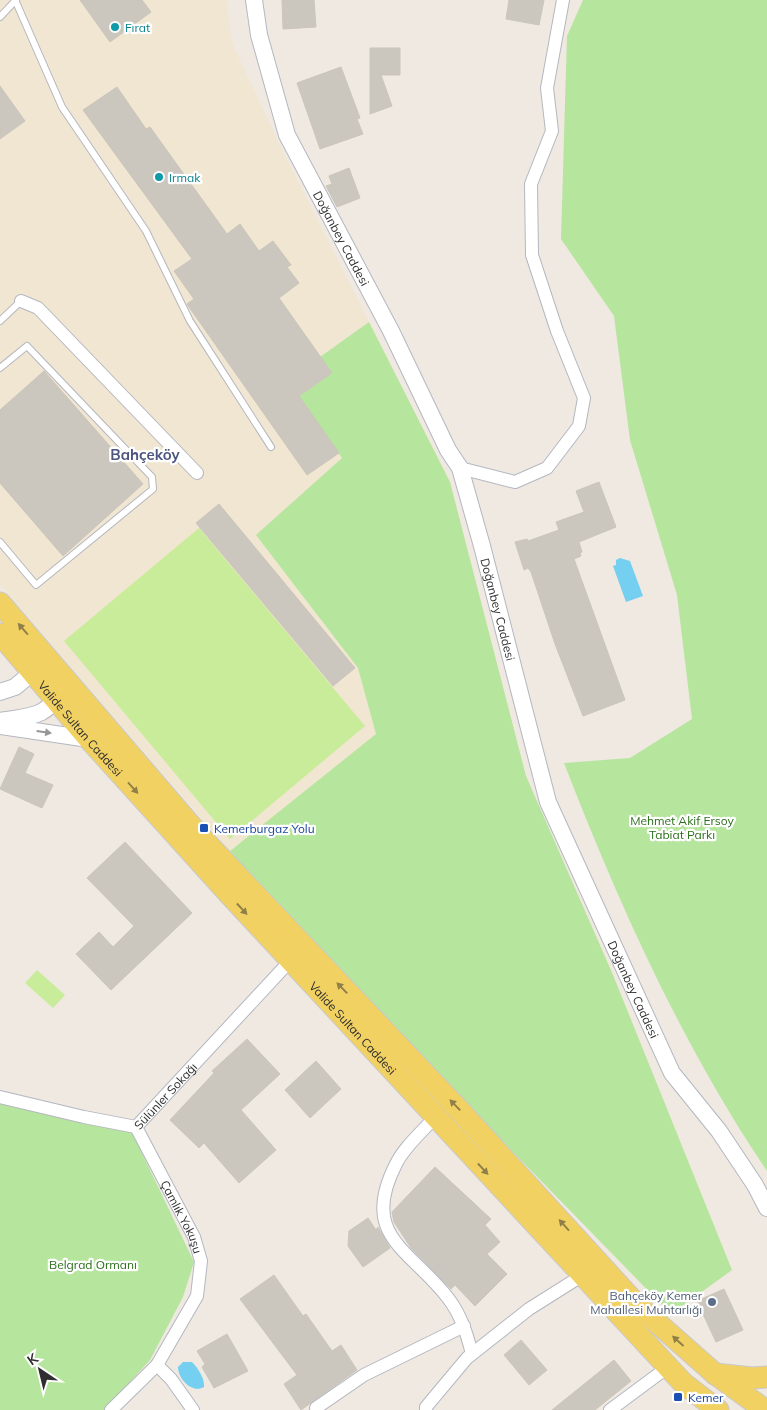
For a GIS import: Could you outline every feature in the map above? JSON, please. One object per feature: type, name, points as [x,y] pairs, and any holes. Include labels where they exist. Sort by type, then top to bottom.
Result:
[{"type":"main road","name":"Valide Sultan Caddesi","points":[[0,603],[199,835],[462,1112],[637,1305],[714,1373],[763,1405]]},
{"type":"main road","name":"Valide Sultan Caddesi","points":[[0,634],[89,739],[290,961],[683,1383],[718,1410]]},
{"type":"main road","points":[[714,1373],[752,1378],[767,1377]]},
{"type":"street","name":"Doğanbey Caddesi","points":[[254,0],[259,35],[287,135],[391,331],[448,450],[460,468],[548,802],[672,1073],[719,1132],[755,1185],[767,1208]]},
{"type":"street","points":[[460,468],[515,482],[547,468],[579,426],[584,398],[557,332],[532,255],[531,184],[552,131],[546,88],[564,0]]},
{"type":"street","points":[[21,301],[38,308],[197,473]]},
{"type":"street","points":[[0,692],[15,687],[33,672]]},
{"type":"street","points":[[0,721],[41,714],[56,701],[64,678]]},
{"type":"street","points":[[0,726],[89,739]]},
{"type":"street","name":"Sülünler Sokağı","points":[[0,1097],[84,1118],[136,1127],[290,961]]},
{"type":"street","points":[[435,1117],[396,1162],[384,1193],[382,1214],[395,1244],[448,1298],[464,1326],[472,1354]]},
{"type":"street","name":"Çamlık Yokuşu","points":[[111,1410],[157,1365],[197,1296],[201,1261],[194,1238],[136,1127]]},
{"type":"street","points":[[426,1410],[426,1407],[472,1354],[529,1309],[583,1276]]},
{"type":"street","points":[[316,1408],[364,1375],[464,1326]]},
{"type":"street","points":[[157,1365],[171,1379],[193,1410]]},
{"type":"street","points":[[610,1410],[668,1367]]},
{"type":"lane","points":[[0,18],[16,1],[62,107],[146,231],[190,321],[271,447]]},
{"type":"lane","points":[[0,321],[21,301]]},
{"type":"lane","points":[[0,368],[27,346],[152,477],[153,489],[36,585],[0,542]]},
{"type":"shaded area","points":[[0,0],[227,0],[232,43],[285,156],[450,482],[526,776],[613,975],[732,1270],[671,1314],[307,941],[0,585]]},
{"type":"green space","name":"Mehmet Akif Ersoy Tabiat Parkı","points":[[583,0],[767,0],[767,1171],[707,1074],[654,973],[607,869],[564,763],[630,758],[692,719],[677,595],[630,440],[614,316],[561,239],[567,36]]},
{"type":"green space","points":[[369,322],[450,482],[526,776],[613,975],[732,1270],[671,1314],[307,941],[230,851],[376,734],[358,668],[256,535],[342,458],[299,396],[332,373],[320,357]]},
{"type":"green space","points":[[199,528],[365,726],[230,839],[64,641]]},
{"type":"green space","points":[[37,970],[65,995],[53,1008],[25,983]]},
{"type":"green space","name":"Belgrad Ormanı","points":[[0,1097],[136,1127],[140,1149],[194,1262],[183,1297],[150,1360],[104,1410],[0,1410]]},
{"type":"water","points":[[620,558],[630,561],[643,596],[626,602],[613,566],[616,565],[616,560]]},
{"type":"water","points":[[183,1362],[192,1362],[194,1364],[199,1370],[204,1387],[195,1389],[183,1380],[178,1367]]},
{"type":"building","name":"Fırat","points":[[80,0],[142,0],[151,12],[110,42]]},
{"type":"building","points":[[282,0],[314,0],[316,27],[283,29]]},
{"type":"building","points":[[509,0],[544,0],[539,25],[506,19]]},
{"type":"building","points":[[370,48],[400,48],[400,75],[381,75],[392,106],[370,114]]},
{"type":"building","points":[[341,67],[360,118],[357,119],[363,134],[320,149],[297,83]]},
{"type":"building","points":[[0,86],[25,121],[0,139]]},
{"type":"building","points":[[117,87],[146,129],[150,127],[227,234],[240,224],[259,251],[273,241],[291,265],[287,267],[299,283],[279,298],[332,373],[299,396],[339,453],[307,475],[187,304],[194,299],[174,271],[192,259],[83,110]]},
{"type":"building","points":[[349,168],[360,198],[337,207],[326,186],[332,184],[329,176]]},
{"type":"building","points":[[44,371],[143,484],[63,556],[0,483],[0,410]]},
{"type":"building","points":[[599,482],[616,527],[579,542],[582,552],[580,553],[581,556],[574,559],[625,700],[583,716],[555,644],[531,572],[528,568],[524,570],[515,542],[527,539],[528,541],[559,530],[556,522],[584,512],[576,491]]},
{"type":"building","points":[[219,504],[355,668],[333,686],[196,523]]},
{"type":"building","points":[[19,747],[34,754],[25,773],[53,785],[42,808],[0,789]]},
{"type":"building","points":[[125,842],[192,913],[111,990],[76,954],[99,932],[113,947],[134,926],[87,878]]},
{"type":"building","points":[[247,1039],[280,1074],[241,1110],[276,1150],[239,1183],[204,1143],[199,1148],[170,1120],[214,1073],[212,1071]]},
{"type":"building","points":[[316,1061],[341,1089],[310,1118],[285,1090]]},
{"type":"building","points":[[435,1167],[491,1219],[485,1225],[500,1242],[487,1254],[507,1274],[475,1306],[455,1285],[451,1289],[411,1248],[394,1222],[392,1212]]},
{"type":"building","points":[[368,1218],[376,1230],[378,1227],[390,1248],[363,1267],[348,1246],[349,1231]]},
{"type":"building","points":[[274,1275],[303,1316],[306,1314],[332,1351],[341,1345],[357,1370],[301,1410],[284,1384],[297,1375],[240,1299]]},
{"type":"building","points":[[724,1289],[743,1330],[716,1342],[697,1301]]},
{"type":"building","points":[[227,1334],[248,1371],[214,1388],[202,1367],[205,1364],[197,1351]]},
{"type":"building","points":[[521,1340],[547,1370],[529,1385],[504,1355]]},
{"type":"building","points":[[614,1360],[631,1381],[595,1410],[552,1410]]},
{"type":"place","name":"Fırat","points":[[115,27]]},
{"type":"place","name":"Irmak","points":[[159,177]]},
{"type":"place","name":"Kemerburgaz Yolu","points":[[204,828]]},
{"type":"place","name":"Bahçeköy Kemer Mahallesi Muhtarlığı","points":[[712,1302]]},
{"type":"place","name":"Kemer","points":[[678,1397]]},
{"type":"district","name":"Bahçeköy","points":[[145,454]]}]
